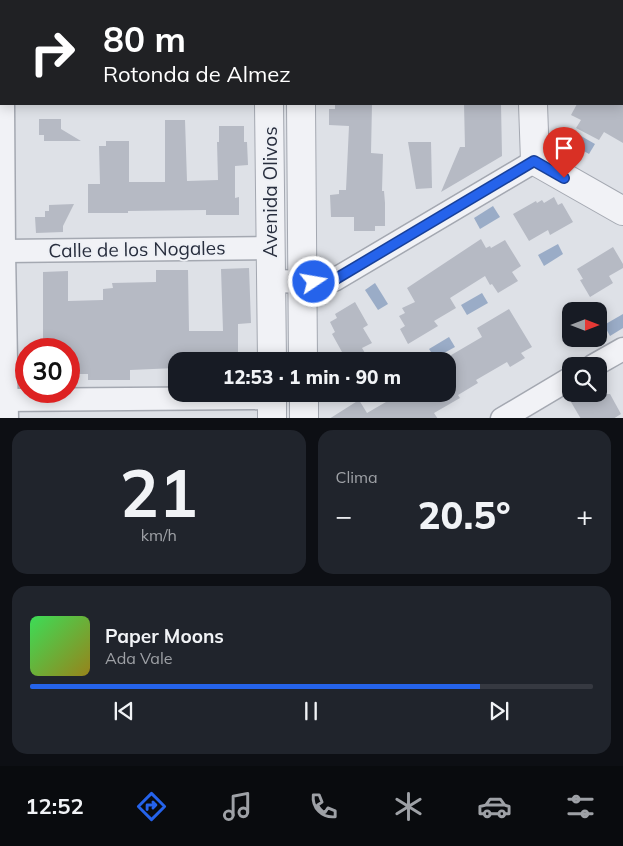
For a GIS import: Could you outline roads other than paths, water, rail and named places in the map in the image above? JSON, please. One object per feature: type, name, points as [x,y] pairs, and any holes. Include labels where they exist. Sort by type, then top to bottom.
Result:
[{"type":"street","points":[[3,105],[5,406],[272,403]]},
{"type":"street","name":"Avenida Olivos","points":[[269,105],[272,352]]},
{"type":"street","name":"Avenida Olivos","points":[[301,105],[304,352]]},
{"type":"street","points":[[533,105],[534,161]]},
{"type":"street","points":[[302,282],[334,280],[534,161]]},
{"type":"street","points":[[534,161],[623,211]]},
{"type":"street","name":"Calle de los Nogales","points":[[4,251],[271,248]]},
{"type":"street","name":"Avenida Olivos","points":[[270,281],[302,282]]},
{"type":"street","points":[[607,358],[623,349]]},
{"type":"street","points":[[502,418],[562,383]]},
{"type":"street","points":[[304,402],[304,418]]},
{"type":"water","points":[[574,132],[595,144],[589,154],[568,142]]},
{"type":"water","points":[[493,206],[500,217],[480,229],[474,218]]},
{"type":"water","points":[[558,244],[563,254],[544,266],[538,255]]},
{"type":"water","points":[[375,283],[388,304],[378,310],[365,290]]},
{"type":"water","points":[[482,293],[488,303],[467,315],[461,305]]},
{"type":"water","points":[[623,314],[623,328],[610,336],[608,323]]},
{"type":"water","points":[[449,337],[455,347],[446,352],[431,352],[429,349]]}]
